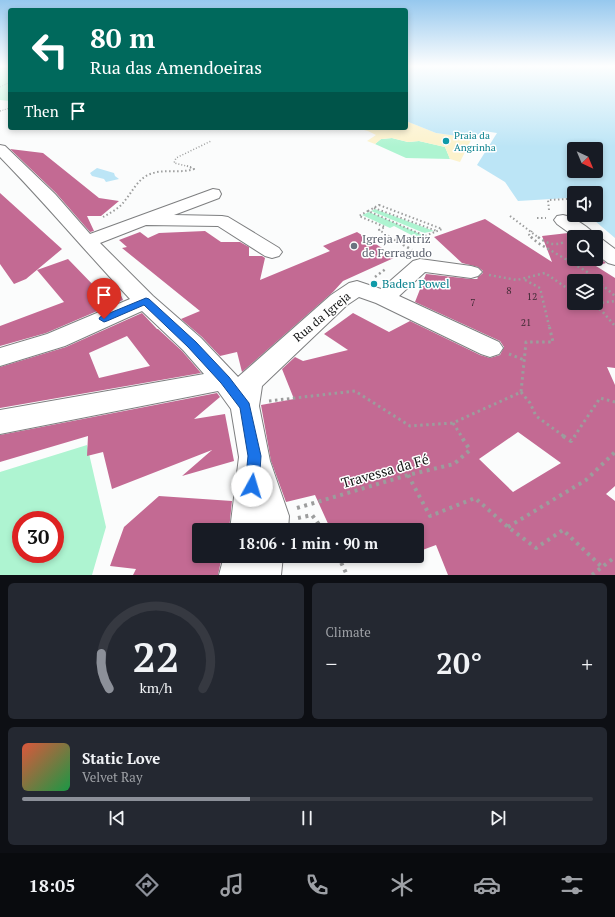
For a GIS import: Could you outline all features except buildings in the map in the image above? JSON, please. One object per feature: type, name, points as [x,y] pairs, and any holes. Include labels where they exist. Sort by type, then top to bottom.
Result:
[{"type":"street","points":[[0,149],[50,198],[84,237],[146,301],[192,344],[225,380],[245,406],[255,456],[263,523]]},
{"type":"street","points":[[84,237],[145,220],[213,194]]},
{"type":"street","points":[[145,220],[222,221],[272,252]]},
{"type":"street","points":[[563,220],[577,230]]},
{"type":"street","points":[[603,250],[615,259]]},
{"type":"street","points":[[384,298],[414,260],[471,272]]},
{"type":"street","name":"Rua da Igreja","points":[[245,406],[249,382],[339,300],[358,288],[384,298],[490,348]]},
{"type":"street","points":[[0,357],[16,354],[62,337],[146,301]]},
{"type":"street","points":[[0,422],[225,380]]},
{"type":"street","points":[[238,575],[241,563]]},
{"type":"street","points":[[262,575],[264,563]]},
{"type":"path","points":[[84,237],[121,206],[134,191],[139,182],[147,175],[162,171],[181,172],[194,169],[191,167],[178,166],[174,163],[176,158],[210,141]]},
{"type":"path","points":[[368,211],[425,236],[442,229],[379,205],[374,208],[368,211],[359,216],[385,227],[378,230],[413,251],[414,260]]},
{"type":"path","points":[[374,208],[437,231]]},
{"type":"path","points":[[510,216],[544,240],[555,245],[567,241]]},
{"type":"path","points":[[532,232],[529,236],[538,243],[586,271],[615,296]]},
{"type":"path","points":[[358,288],[389,267]]},
{"type":"path","points":[[471,272],[514,281],[525,280],[545,274],[567,288]]},
{"type":"path","points":[[521,392],[525,375],[524,360],[526,342],[554,342],[540,288],[525,280]]},
{"type":"path","points":[[603,302],[615,301]]},
{"type":"path","points":[[601,310],[615,326]]},
{"type":"path","points":[[245,406],[277,399],[355,391],[410,426],[453,423],[521,392]]},
{"type":"path","points":[[521,392],[530,403],[536,416],[571,441],[600,398],[615,402]]},
{"type":"path","name":"Travessa da Fé","points":[[269,523],[408,475],[454,464],[470,450],[453,423]]},
{"type":"path","points":[[508,527],[586,480],[615,452]]},
{"type":"path","points":[[408,475],[430,516],[475,498],[508,527],[536,548],[563,530],[602,567]]},
{"type":"path","points":[[592,575],[615,557]]},
{"type":"path","points":[[341,563],[347,575]]},
{"type":"green space","points":[[0,93],[8,93],[8,101],[0,100]]},
{"type":"green space","points":[[392,138],[408,142],[419,141],[445,147],[450,159],[406,158],[375,144],[381,139]]},
{"type":"green space","points":[[375,209],[434,231],[424,233],[371,211]]},
{"type":"green space","points":[[369,212],[425,236],[419,239],[394,226],[390,228],[362,215]]},
{"type":"green space","points":[[87,445],[106,527],[92,575],[0,575],[0,472]]},
{"type":"sand","name":"Praia da Angrinha","points":[[408,122],[436,133],[472,138],[460,162],[450,159],[445,147],[419,141],[408,142],[392,138],[381,139],[375,144],[367,141],[376,135],[364,130],[408,130]]},
{"type":"water","points":[[408,93],[615,93],[615,238],[596,222],[603,222],[603,186],[567,186],[567,198],[518,201],[505,182],[477,165],[497,133],[484,131],[472,138],[436,133],[408,122]]},
{"type":"water","points":[[97,168],[114,173],[119,179],[106,182],[104,179],[92,176],[90,173]]},
{"type":"place","name":"Praia da Angrinha","points":[[446,141]]},
{"type":"place","name":"Igreja Matriz de Ferragudo","points":[[354,246]]},
{"type":"place","name":"Baden Powel","points":[[374,284]]},
{"type":"route","points":[[104,319],[146,301],[192,344],[225,380],[245,406],[255,456],[252,486]]}]
